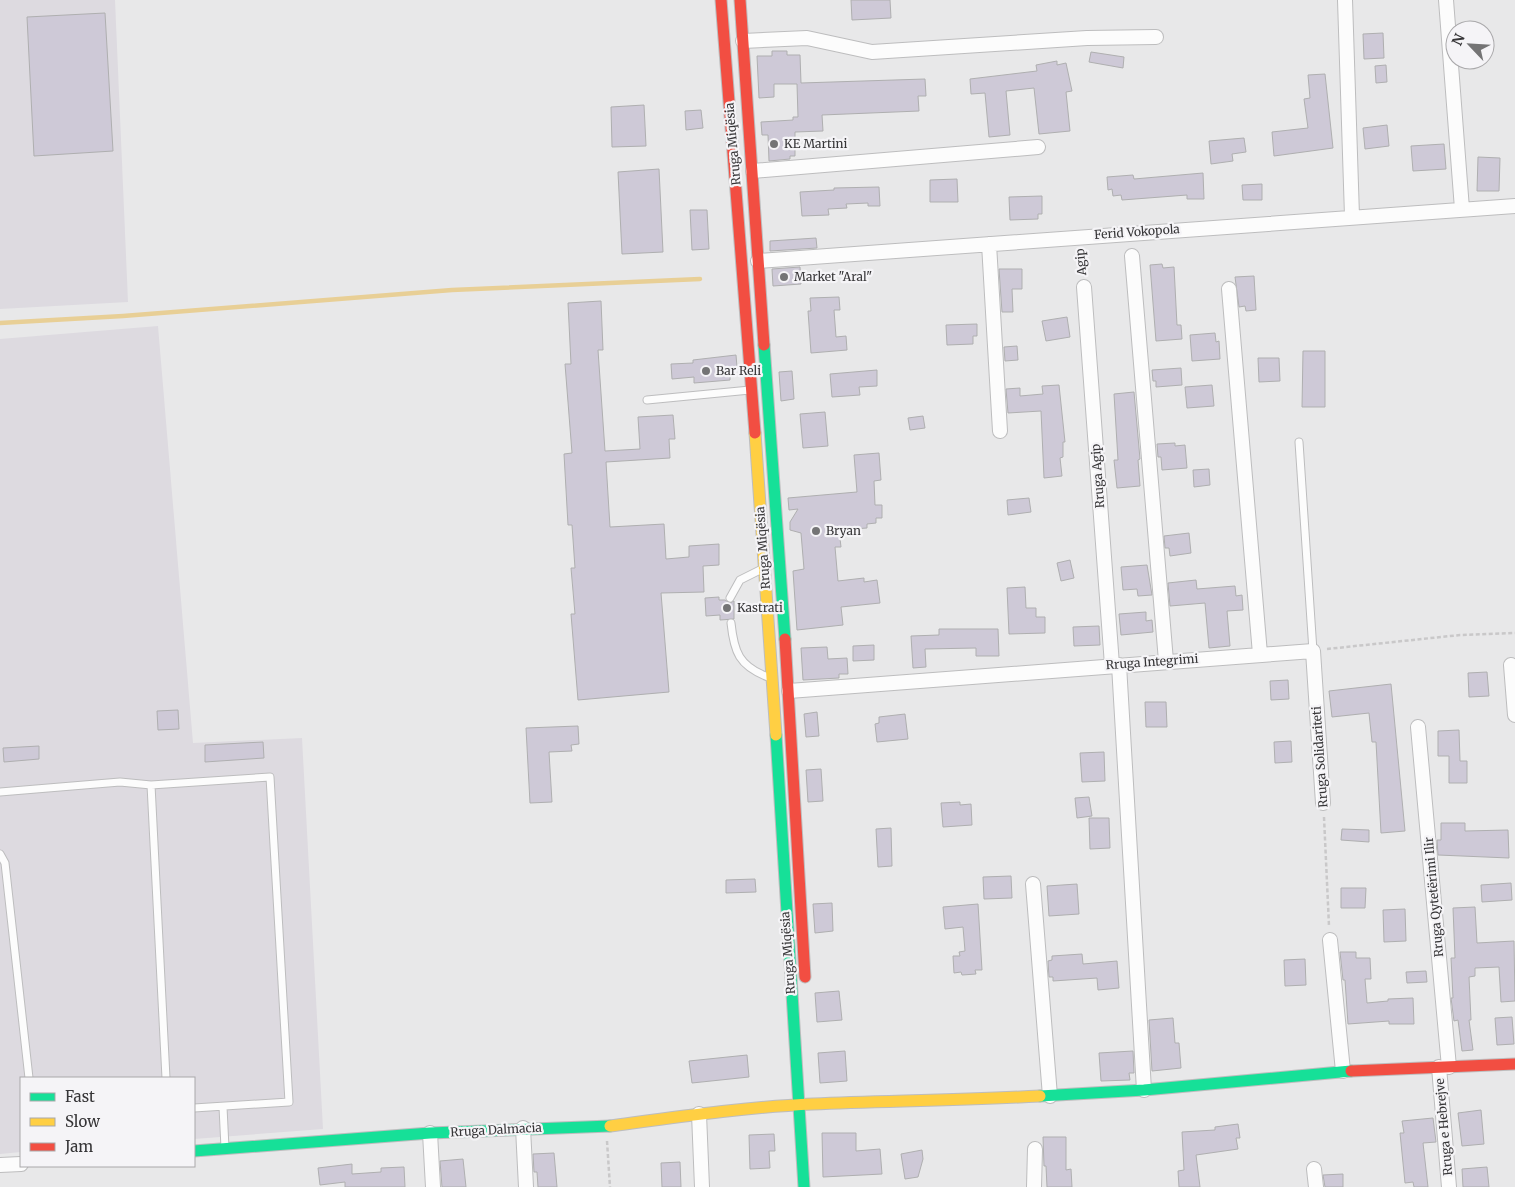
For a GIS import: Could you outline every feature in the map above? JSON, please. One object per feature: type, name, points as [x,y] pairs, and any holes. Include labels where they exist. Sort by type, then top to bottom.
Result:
[{"type":"main road","name":"Rruga Miqësia","points":[[721,0],[765,568],[804,1187]]},
{"type":"main road","name":"Rruga Miqësia","points":[[740,0],[789,691],[805,986]]},
{"type":"main road","name":"Rruga Dalmacia","points":[[195,1151],[430,1133],[606,1126],[699,1114],[812,1104],[935,1102],[1050,1096],[1144,1090],[1343,1071],[1515,1064]]},
{"type":"street","points":[[1345,0],[1352,216]]},
{"type":"street","points":[[1446,0],[1462,209]]},
{"type":"street","points":[[742,41],[808,38],[872,52],[1087,38],[1156,38]]},
{"type":"street","points":[[753,172],[1038,147]]},
{"type":"street","name":"Ferid Vokopola","points":[[758,261],[1352,216],[1515,206]]},
{"type":"street","points":[[989,244],[1000,431]]},
{"type":"street","points":[[1132,256],[1166,661]]},
{"type":"street","name":"Rruga Agip","points":[[1084,287],[1115,665],[1144,1090]]},
{"type":"street","points":[[1229,289],[1260,654]]},
{"type":"street","name":"Rruga Integrimi","points":[[789,691],[1313,651]]},
{"type":"street","name":"Rruga Solidariteti","points":[[1313,651],[1323,803]]},
{"type":"street","points":[[1511,665],[1515,715]]},
{"type":"street","name":"Rruga Qytetërimi Ilir","points":[[1418,728],[1444,1067]]},
{"type":"street","points":[[1033,884],[1050,1096]]},
{"type":"street","points":[[1330,940],[1343,1071]]},
{"type":"street","name":"Rruga e Hebrejve","points":[[1444,1067],[1449,1187]]},
{"type":"street","points":[[699,1114],[702,1187]]},
{"type":"street","points":[[523,1128],[526,1187]]},
{"type":"street","points":[[430,1133],[433,1187]]},
{"type":"street","points":[[1034,1149],[1034,1187]]},
{"type":"street","points":[[0,1165],[20,1164]]},
{"type":"street","points":[[1314,1169],[1316,1187]]},
{"type":"lane","points":[[647,400],[752,390]]},
{"type":"lane","name":"Rruga Solidariteti","points":[[1299,442],[1313,651]]},
{"type":"lane","points":[[730,598],[740,580],[765,568]]},
{"type":"lane","points":[[731,623],[733,644],[743,662],[754,671],[771,678]]},
{"type":"lane","points":[[0,792],[120,782],[151,785],[270,777],[289,1102],[195,1108]]},
{"type":"lane","points":[[151,785],[166,1077]]},
{"type":"lane","points":[[0,854],[5,863],[29,1077]]},
{"type":"lane","points":[[223,1107],[225,1148]]},
{"type":"path","name":"Agip","points":[[1079,236],[1084,287]]},
{"type":"path","points":[[1313,651],[1460,635],[1515,633]]},
{"type":"path","name":"Rruga Solidariteti","points":[[1323,803],[1330,940]]},
{"type":"path","points":[[606,1126],[610,1187]]},
{"type":"shaded area","points":[[0,0],[115,0],[128,302],[0,309]]},
{"type":"shaded area","points":[[158,326],[193,743],[302,738],[323,1129],[195,1139],[195,1077],[20,1077],[20,1152],[0,1154],[0,339]]},
{"type":"building","points":[[851,0],[890,0],[891,18],[852,20]]},
{"type":"building","points":[[105,13],[113,151],[34,156],[27,17]]},
{"type":"building","points":[[1383,33],[1384,58],[1364,59],[1363,34]]},
{"type":"building","points":[[772,51],[787,51],[787,55],[800,55],[801,83],[925,79],[926,96],[918,96],[919,111],[822,115],[823,131],[795,132],[795,156],[790,156],[790,159],[769,161],[768,135],[762,135],[761,122],[793,120],[793,117],[798,117],[797,84],[774,84],[774,97],[759,98],[757,56],[772,56]]},
{"type":"building","points":[[1091,52],[1124,57],[1123,68],[1089,62]]},
{"type":"building","points":[[1057,61],[1057,65],[1066,63],[1072,91],[1066,92],[1070,131],[1039,134],[1034,88],[1006,91],[1010,135],[989,137],[985,93],[971,94],[970,79],[1037,71],[1036,65]]},
{"type":"building","points":[[1386,65],[1387,82],[1376,83],[1375,66]]},
{"type":"building","points":[[1325,74],[1333,148],[1274,156],[1272,132],[1308,128],[1304,99],[1310,98],[1308,75]]},
{"type":"building","points":[[644,105],[646,146],[612,147],[611,107]]},
{"type":"building","points":[[701,110],[703,128],[686,130],[685,111]]},
{"type":"building","points":[[1387,125],[1389,146],[1365,149],[1363,128]]},
{"type":"building","points":[[1244,138],[1246,152],[1232,154],[1233,161],[1211,164],[1209,141]]},
{"type":"building","points":[[1444,144],[1446,169],[1413,171],[1411,146]]},
{"type":"building","points":[[1478,157],[1500,158],[1499,191],[1477,191]]},
{"type":"building","points":[[659,169],[663,252],[622,254],[618,172]]},
{"type":"building","points":[[1203,173],[1204,199],[1187,199],[1187,195],[1122,200],[1121,195],[1113,196],[1112,189],[1108,190],[1107,177],[1133,175],[1134,179]]},
{"type":"building","points":[[957,179],[958,202],[930,202],[930,180]]},
{"type":"building","points":[[1262,184],[1262,200],[1243,200],[1242,185]]},
{"type":"building","points":[[879,187],[880,206],[868,206],[868,203],[846,204],[847,208],[828,209],[829,215],[802,216],[800,192],[834,190],[834,188]]},
{"type":"building","points":[[1042,196],[1042,214],[1038,214],[1038,219],[1010,220],[1009,197]]},
{"type":"building","points":[[690,210],[707,210],[709,249],[692,250]]},
{"type":"building","points":[[816,238],[817,248],[770,251],[770,241]]},
{"type":"building","points":[[1162,264],[1163,268],[1174,267],[1177,325],[1181,325],[1182,339],[1156,341],[1150,265]]},
{"type":"building","name":"Market \"Aral\"","points":[[800,267],[801,284],[773,286],[772,269]]},
{"type":"building","points":[[999,269],[1022,269],[1022,289],[1012,289],[1013,312],[1002,312]]},
{"type":"building","points":[[1254,276],[1256,310],[1246,311],[1245,306],[1239,307],[1235,277]]},
{"type":"building","points":[[839,297],[840,310],[834,310],[836,337],[846,336],[847,350],[811,353],[808,311],[811,311],[810,298]]},
{"type":"building","points":[[601,301],[603,350],[598,350],[605,451],[640,449],[638,417],[673,415],[675,439],[669,439],[670,458],[606,462],[610,527],[664,524],[666,559],[689,557],[689,546],[719,544],[719,565],[703,566],[704,592],[661,593],[669,692],[578,700],[571,614],[575,614],[571,568],[575,568],[572,525],[568,525],[564,454],[572,453],[565,364],[571,364],[568,303]]},
{"type":"building","points":[[1067,317],[1070,337],[1046,341],[1042,321]]},
{"type":"building","points":[[977,324],[977,336],[973,336],[973,344],[947,345],[946,325]]},
{"type":"building","points":[[1215,333],[1216,342],[1219,341],[1220,359],[1192,361],[1190,335]]},
{"type":"building","points":[[1017,346],[1018,360],[1005,361],[1004,347]]},
{"type":"building","points":[[1303,351],[1325,351],[1325,407],[1302,407]]},
{"type":"building","points":[[736,355],[737,367],[733,367],[734,376],[730,376],[730,380],[694,383],[694,377],[672,379],[671,364],[693,363],[693,360]]},
{"type":"building","points":[[1258,358],[1279,358],[1280,381],[1259,382]]},
{"type":"building","points":[[1181,368],[1182,385],[1156,387],[1156,381],[1153,381],[1152,370]]},
{"type":"building","points":[[877,370],[877,386],[859,387],[860,395],[832,397],[830,374]]},
{"type":"building","points":[[792,371],[794,399],[781,401],[779,372]]},
{"type":"building","points":[[1059,385],[1065,442],[1063,442],[1063,457],[1060,458],[1062,476],[1044,478],[1041,411],[1008,413],[1006,389],[1020,388],[1020,396],[1043,394],[1042,386]]},
{"type":"building","points":[[1212,385],[1214,406],[1187,408],[1185,387]]},
{"type":"building","points":[[1134,392],[1140,459],[1138,460],[1140,486],[1117,488],[1114,460],[1118,460],[1114,394]]},
{"type":"building","points":[[825,412],[828,446],[803,448],[800,414]]},
{"type":"building","points":[[923,416],[925,428],[910,430],[908,418]]},
{"type":"building","points":[[1175,443],[1175,446],[1185,445],[1187,468],[1162,470],[1157,444]]},
{"type":"building","points":[[879,453],[881,480],[874,481],[875,505],[882,505],[882,518],[876,518],[876,523],[867,524],[867,528],[839,530],[841,547],[835,547],[838,581],[864,578],[864,582],[877,580],[880,603],[841,607],[843,625],[797,630],[793,571],[804,569],[801,533],[790,530],[790,522],[798,509],[789,510],[788,498],[857,492],[854,455]]},
{"type":"building","points":[[1209,469],[1210,485],[1194,487],[1193,470]]},
{"type":"building","points":[[1029,498],[1031,512],[1008,515],[1007,500]]},
{"type":"building","points":[[1189,533],[1191,553],[1170,556],[1169,548],[1165,548],[1164,536]]},
{"type":"building","points":[[1070,560],[1074,578],[1061,581],[1057,563]]},
{"type":"building","points":[[1147,565],[1152,595],[1138,596],[1137,589],[1123,590],[1121,567]]},
{"type":"building","points":[[1196,580],[1197,589],[1235,586],[1236,596],[1242,595],[1243,610],[1227,611],[1230,646],[1209,648],[1205,603],[1170,606],[1168,583]]},
{"type":"building","points":[[1025,587],[1026,608],[1036,608],[1036,617],[1045,617],[1045,633],[1009,634],[1007,588]]},
{"type":"building","points":[[719,597],[719,600],[725,600],[730,603],[734,601],[734,619],[720,620],[720,615],[706,616],[705,598]]},
{"type":"building","points":[[1146,612],[1146,621],[1152,620],[1153,632],[1121,635],[1119,614]]},
{"type":"building","points":[[1099,626],[1100,645],[1074,646],[1073,627]]},
{"type":"building","points":[[939,629],[998,629],[999,656],[976,656],[976,648],[925,649],[926,667],[913,668],[911,636],[939,635]]},
{"type":"building","points":[[874,645],[874,660],[853,661],[853,646]]},
{"type":"building","points":[[827,647],[828,659],[847,658],[848,674],[839,674],[839,678],[803,680],[801,648]]},
{"type":"building","points":[[1487,672],[1489,696],[1469,697],[1468,673]]},
{"type":"building","points":[[1288,680],[1289,699],[1271,700],[1270,681]]},
{"type":"building","points":[[1391,684],[1405,831],[1381,833],[1376,742],[1372,742],[1369,713],[1332,717],[1329,691]]},
{"type":"building","points":[[1145,702],[1166,702],[1167,727],[1146,727]]},
{"type":"building","points":[[178,710],[179,729],[158,730],[157,711]]},
{"type":"building","points":[[817,712],[819,736],[806,737],[804,714]]},
{"type":"building","points":[[905,714],[908,739],[877,742],[875,724],[879,723],[879,717]]},
{"type":"building","points":[[578,726],[579,744],[571,745],[572,751],[549,752],[552,802],[530,803],[526,728]]},
{"type":"building","points":[[1459,730],[1460,761],[1467,761],[1467,783],[1449,783],[1449,756],[1438,756],[1438,731]]},
{"type":"building","points":[[1291,741],[1292,762],[1275,763],[1274,742]]},
{"type":"building","points":[[263,742],[264,758],[205,762],[205,745]]},
{"type":"building","points":[[39,746],[39,759],[4,762],[3,748]]},
{"type":"building","points":[[1104,752],[1105,781],[1082,782],[1080,753]]},
{"type":"building","points":[[821,769],[823,801],[808,802],[806,770]]},
{"type":"building","points":[[1089,797],[1092,816],[1077,818],[1075,798]]},
{"type":"building","points":[[960,802],[960,805],[971,804],[972,825],[943,827],[941,803]]},
{"type":"building","points":[[1089,818],[1109,818],[1110,848],[1090,849]]},
{"type":"building","points":[[1441,823],[1465,823],[1465,831],[1508,830],[1509,858],[1438,855],[1437,840],[1441,840]]},
{"type":"building","points":[[891,828],[892,866],[878,867],[876,829]]},
{"type":"building","points":[[1342,829],[1369,830],[1369,842],[1341,840]]},
{"type":"building","points":[[1011,876],[1012,898],[984,899],[983,877]]},
{"type":"building","points":[[755,879],[756,892],[726,893],[726,880]]},
{"type":"building","points":[[1511,883],[1512,900],[1482,902],[1481,885]]},
{"type":"building","points":[[1077,884],[1079,914],[1049,916],[1047,886]]},
{"type":"building","points":[[1341,888],[1366,888],[1365,908],[1341,908]]},
{"type":"building","points":[[832,903],[833,931],[815,933],[813,904]]},
{"type":"building","points":[[978,904],[982,970],[975,970],[976,974],[962,975],[961,972],[954,973],[953,956],[960,956],[959,952],[965,951],[963,927],[945,929],[943,907]]},
{"type":"building","points":[[1475,907],[1477,943],[1514,941],[1515,1001],[1501,1002],[1499,967],[1475,968],[1475,976],[1469,977],[1471,1020],[1469,1020],[1473,1050],[1462,1051],[1458,1020],[1454,1021],[1451,998],[1453,998],[1451,958],[1455,958],[1453,908]]},
{"type":"building","points":[[1405,909],[1406,941],[1384,942],[1383,910]]},
{"type":"building","points":[[1340,952],[1356,952],[1356,958],[1370,958],[1371,979],[1365,979],[1367,1003],[1388,1001],[1388,999],[1413,998],[1414,1024],[1389,1024],[1389,1021],[1348,1024],[1345,980],[1343,980]]},
{"type":"building","points":[[1082,954],[1083,964],[1117,961],[1119,988],[1098,990],[1097,978],[1053,981],[1053,977],[1049,977],[1048,961],[1052,960],[1052,956]]},
{"type":"building","points":[[1305,959],[1306,985],[1285,986],[1284,960]]},
{"type":"building","points":[[1426,971],[1427,982],[1407,983],[1406,972]]},
{"type":"building","points":[[839,991],[842,1020],[817,1022],[815,993]]},
{"type":"building","points":[[1512,1017],[1514,1044],[1497,1045],[1495,1018]]},
{"type":"building","points":[[1173,1018],[1175,1043],[1179,1043],[1181,1068],[1152,1071],[1149,1020]]},
{"type":"building","points":[[845,1051],[847,1081],[820,1083],[818,1053]]},
{"type":"building","points":[[1133,1051],[1134,1073],[1129,1073],[1130,1080],[1101,1081],[1099,1053]]},
{"type":"building","points":[[747,1055],[749,1077],[692,1083],[689,1061]]},
{"type":"building","points":[[1481,1110],[1484,1144],[1462,1146],[1458,1113]]},
{"type":"building","points":[[1433,1118],[1436,1142],[1423,1143],[1428,1187],[1414,1187],[1413,1182],[1405,1183],[1400,1133],[1404,1133],[1402,1121]]},
{"type":"building","points":[[1238,1124],[1240,1138],[1236,1138],[1238,1149],[1196,1155],[1200,1187],[1179,1187],[1178,1171],[1184,1170],[1182,1132],[1215,1130],[1215,1127]]},
{"type":"building","points":[[822,1133],[856,1133],[856,1151],[880,1149],[882,1174],[823,1177]]},
{"type":"building","points":[[774,1134],[775,1151],[769,1151],[770,1168],[750,1169],[749,1135]]},
{"type":"building","points":[[1043,1137],[1066,1137],[1066,1170],[1071,1169],[1072,1187],[1047,1187]]},
{"type":"building","points":[[922,1150],[923,1159],[918,1177],[905,1179],[901,1154]]},
{"type":"building","points":[[554,1153],[557,1187],[538,1187],[537,1172],[534,1172],[533,1154]]},
{"type":"building","points":[[463,1159],[466,1187],[442,1187],[440,1161]]},
{"type":"building","points":[[680,1162],[681,1187],[662,1187],[661,1163]]},
{"type":"building","points":[[352,1164],[352,1174],[381,1172],[381,1168],[404,1167],[405,1187],[345,1187],[345,1182],[320,1185],[318,1168]]},
{"type":"building","points":[[1487,1167],[1489,1187],[1463,1187],[1462,1169]]},
{"type":"building","points":[[1343,1174],[1343,1187],[1325,1187],[1323,1175]]},
{"type":"waterway","points":[[0,323],[123,316],[452,290],[700,279]]},
{"type":"traffic: fast","points":[[764,345],[785,639]]},
{"type":"traffic: fast","points":[[776,735],[804,1187]]},
{"type":"traffic: fast","points":[[1040,1096],[1144,1090],[1351,1071]]},
{"type":"traffic: fast","points":[[195,1151],[430,1133],[610,1126]]},
{"type":"traffic: slow","points":[[755,433],[776,735]]},
{"type":"traffic: slow","points":[[610,1126],[788,1105],[1040,1096]]},
{"type":"traffic: jam","points":[[721,0],[755,433]]},
{"type":"traffic: jam","points":[[740,0],[764,345]]},
{"type":"traffic: jam","points":[[785,639],[805,977]]},
{"type":"traffic: jam","points":[[1351,1071],[1515,1064]]},
{"type":"place","name":"KE Martini","points":[[774,144]]},
{"type":"place","name":"Market \"Aral\"","points":[[784,277]]},
{"type":"place","name":"Bar Reli","points":[[706,371]]},
{"type":"place","name":"Bryan","points":[[816,531]]},
{"type":"place","name":"Kastrati","points":[[727,608]]}]
